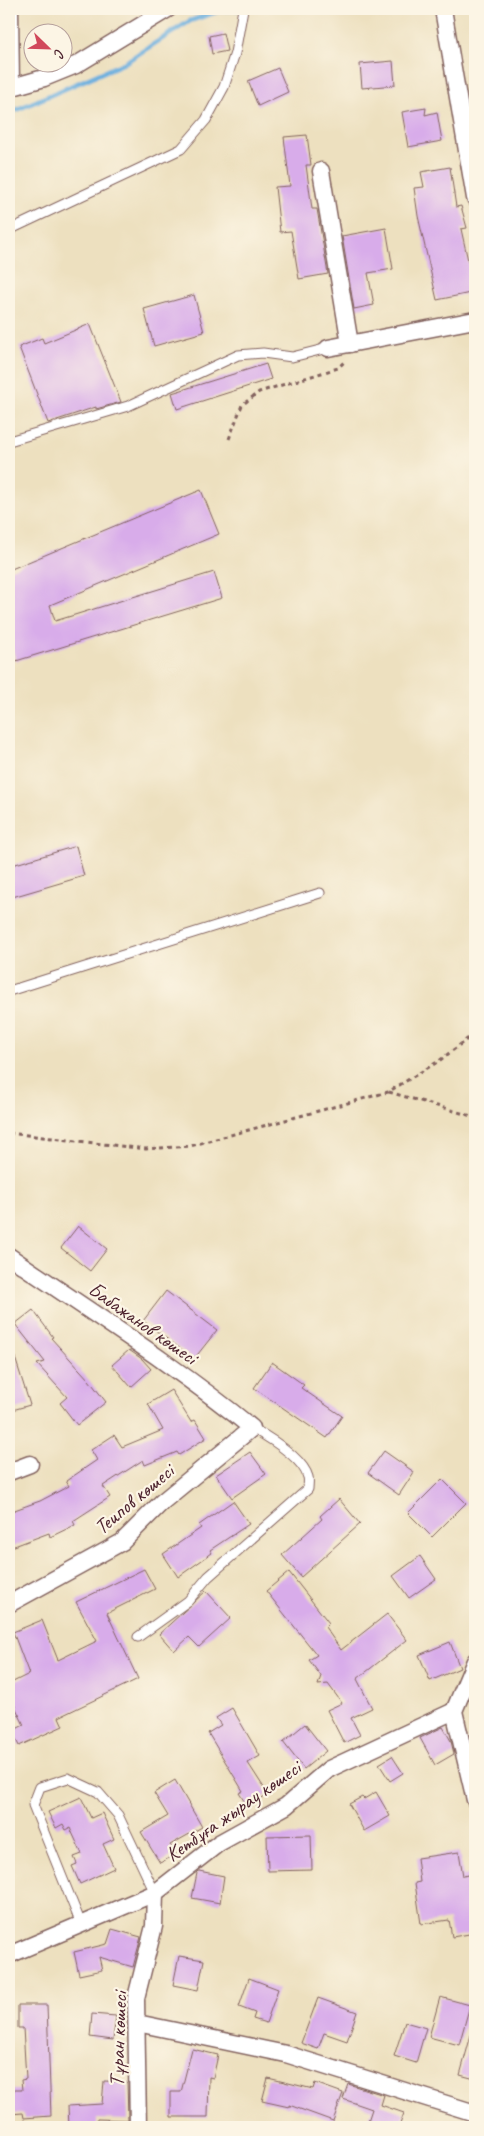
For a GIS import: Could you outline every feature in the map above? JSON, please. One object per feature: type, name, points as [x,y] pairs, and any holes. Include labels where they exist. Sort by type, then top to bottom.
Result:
[{"type":"street","points":[[10,9],[10,87],[44,78],[76,65],[168,9]]},
{"type":"street","points":[[443,9],[475,198]]},
{"type":"street","points":[[321,171],[350,344]]},
{"type":"street","points":[[328,348],[475,320]]},
{"type":"street","name":"Бабажанов көшесі","points":[[9,1256],[146,1350],[252,1428]]},
{"type":"street","name":"Теипов көшесі","points":[[9,1604],[122,1542],[162,1502],[252,1428]]},
{"type":"street","points":[[9,1472],[30,1464]]},
{"type":"street","points":[[475,1661],[454,1711],[475,1800]]},
{"type":"street","name":"Кетбұға жырау көшесі","points":[[9,1955],[154,1893],[219,1843],[286,1806],[328,1769],[454,1711]]},
{"type":"street","name":"Тұран көшесі","points":[[138,2127],[136,1998],[154,1926],[154,1893]]},
{"type":"street","points":[[137,2023],[286,2054],[475,2113]]},
{"type":"lane","points":[[9,230],[181,149],[206,120],[224,87],[235,53],[243,9]]},
{"type":"lane","points":[[9,442],[128,406],[238,355],[263,353],[292,357],[328,348]]},
{"type":"lane","points":[[9,991],[320,893]]},
{"type":"lane","points":[[138,1637],[188,1601],[208,1577],[308,1489],[308,1477],[302,1466],[273,1440],[252,1428]]},
{"type":"lane","points":[[81,1924],[33,1805],[40,1787],[68,1778],[98,1792],[118,1815],[154,1893]]},
{"type":"path","points":[[229,439],[242,405],[259,392],[338,368],[348,358],[350,344]]},
{"type":"path","points":[[9,1133],[146,1150],[190,1146],[388,1092],[439,1061],[475,1033]]},
{"type":"path","points":[[388,1092],[475,1117]]},
{"type":"building","points":[[223,33],[227,51],[212,54],[209,36]]},
{"type":"building","points":[[393,61],[395,85],[362,88],[360,64]]},
{"type":"building","points":[[278,68],[288,92],[258,106],[248,81]]},
{"type":"building","points":[[426,108],[425,115],[437,112],[442,141],[408,147],[402,112]]},
{"type":"building","points":[[307,135],[311,165],[306,165],[312,209],[317,209],[328,274],[299,279],[291,231],[280,232],[275,187],[290,186],[284,137]]},
{"type":"building","points":[[450,167],[456,207],[461,206],[467,228],[461,229],[475,292],[437,300],[418,216],[414,188],[424,187],[421,172]]},
{"type":"building","points":[[386,228],[393,269],[368,273],[374,305],[354,309],[342,236]]},
{"type":"building","points":[[194,295],[204,332],[154,346],[144,309]]},
{"type":"building","points":[[90,324],[121,402],[96,409],[96,407],[48,423],[19,347],[42,338],[44,343]]},
{"type":"building","points":[[266,364],[271,379],[177,409],[172,393]]},
{"type":"building","points":[[201,490],[219,534],[50,605],[55,621],[214,572],[222,598],[16,661],[9,635],[9,570]]},
{"type":"building","points":[[76,846],[84,876],[9,898],[9,866]]},
{"type":"building","points":[[78,1226],[107,1249],[90,1271],[61,1248]]},
{"type":"building","points":[[166,1291],[217,1330],[194,1359],[143,1321]]},
{"type":"building","points":[[33,1310],[53,1337],[51,1338],[106,1402],[77,1425],[60,1403],[67,1397],[37,1364],[45,1362],[15,1324]]},
{"type":"building","points":[[12,1348],[30,1405],[9,1411],[9,1349]]},
{"type":"building","points":[[129,1350],[142,1359],[151,1369],[131,1387],[112,1365]]},
{"type":"building","points":[[272,1362],[304,1385],[301,1388],[342,1416],[327,1438],[254,1388]]},
{"type":"building","points":[[171,1390],[191,1422],[195,1420],[206,1438],[179,1455],[177,1452],[145,1465],[143,1460],[103,1486],[110,1497],[73,1521],[75,1525],[50,1537],[49,1533],[9,1548],[9,1512],[40,1501],[69,1486],[66,1481],[97,1460],[91,1450],[114,1435],[122,1447],[163,1430],[148,1404]]},
{"type":"building","points":[[384,1451],[414,1472],[399,1495],[368,1473]]},
{"type":"building","points":[[250,1452],[266,1474],[232,1498],[216,1475]]},
{"type":"building","points":[[442,1479],[466,1503],[432,1537],[408,1513]]},
{"type":"building","points":[[339,1499],[360,1524],[301,1577],[282,1555],[322,1519],[320,1516]]},
{"type":"building","points":[[233,1501],[249,1524],[210,1550],[212,1553],[178,1577],[163,1554],[201,1528],[199,1525]]},
{"type":"building","points":[[420,1556],[436,1579],[409,1598],[393,1576]]},
{"type":"building","points":[[144,1569],[155,1589],[107,1613],[138,1679],[59,1717],[63,1726],[19,1746],[12,1731],[24,1725],[9,1694],[9,1684],[29,1674],[13,1632],[42,1620],[58,1660],[97,1641],[76,1602]]},
{"type":"building","points":[[289,1572],[329,1623],[325,1627],[341,1650],[387,1614],[407,1640],[357,1679],[372,1708],[351,1718],[360,1735],[344,1743],[327,1710],[342,1703],[328,1684],[318,1685],[321,1676],[309,1660],[317,1655],[266,1591]]},
{"type":"building","points":[[206,1591],[231,1618],[199,1647],[189,1637],[174,1651],[159,1634]]},
{"type":"building","points":[[450,1642],[460,1668],[430,1681],[419,1655]]},
{"type":"building","points":[[232,1708],[260,1756],[248,1763],[268,1794],[248,1807],[239,1793],[243,1791],[208,1733],[221,1725],[216,1718]]},
{"type":"building","points":[[305,1724],[326,1751],[304,1769],[283,1742]]},
{"type":"building","points":[[443,1727],[451,1741],[454,1754],[435,1765],[420,1738]]},
{"type":"building","points":[[392,1756],[403,1773],[390,1781],[379,1764]]},
{"type":"building","points":[[175,1780],[202,1827],[170,1845],[176,1854],[160,1863],[141,1832],[168,1816],[154,1793]]},
{"type":"building","points":[[376,1792],[390,1816],[364,1831],[349,1804],[362,1797],[364,1799]]},
{"type":"building","points":[[81,1797],[91,1818],[102,1813],[114,1839],[103,1844],[114,1868],[80,1884],[72,1866],[77,1864],[74,1857],[82,1854],[70,1828],[66,1830],[63,1824],[56,1828],[48,1812]]},
{"type":"building","points":[[311,1835],[312,1870],[268,1871],[267,1836]]},
{"type":"building","points":[[459,1852],[463,1876],[475,1874],[475,1896],[473,1896],[475,1933],[452,1937],[449,1920],[421,1924],[415,1883],[420,1882],[417,1858]]},
{"type":"building","points":[[199,1871],[224,1876],[220,1903],[192,1898]]},
{"type":"building","points":[[112,1929],[141,1937],[133,1967],[99,1957],[102,1970],[79,1975],[74,1952],[107,1944]]},
{"type":"building","points":[[179,1956],[204,1960],[198,1990],[173,1985]]},
{"type":"building","points":[[249,1978],[278,1989],[266,2023],[253,2019],[255,2013],[239,2007]]},
{"type":"building","points":[[440,1997],[470,2005],[459,2045],[429,2037]]},
{"type":"building","points":[[318,1998],[357,2012],[347,2041],[324,2033],[318,2049],[301,2043]]},
{"type":"building","points":[[18,2005],[47,2005],[51,2116],[24,2118],[23,2113],[9,2114],[9,2090],[22,2090],[21,2080],[26,2079],[23,2028],[18,2028]]},
{"type":"building","points":[[92,2014],[116,2016],[113,2040],[90,2037]]},
{"type":"building","points":[[405,2022],[426,2028],[416,2063],[394,2056]]},
{"type":"building","points":[[471,2035],[475,2035],[475,2079],[460,2075]]},
{"type":"building","points":[[192,2049],[218,2055],[213,2078],[209,2077],[208,2117],[171,2117],[171,2092],[181,2092]]},
{"type":"building","points":[[268,2078],[313,2089],[315,2083],[343,2093],[333,2121],[289,2105],[289,2107],[262,2101]]},
{"type":"building","points":[[104,2081],[127,2082],[128,2120],[97,2119],[97,2127],[69,2127],[68,2106],[102,2104]]},
{"type":"building","points":[[348,2084],[384,2095],[381,2105],[404,2113],[399,2127],[366,2127],[372,2109],[343,2099]]},
{"type":"waterway","points":[[9,113],[124,63],[190,21],[219,11],[243,9]]}]
